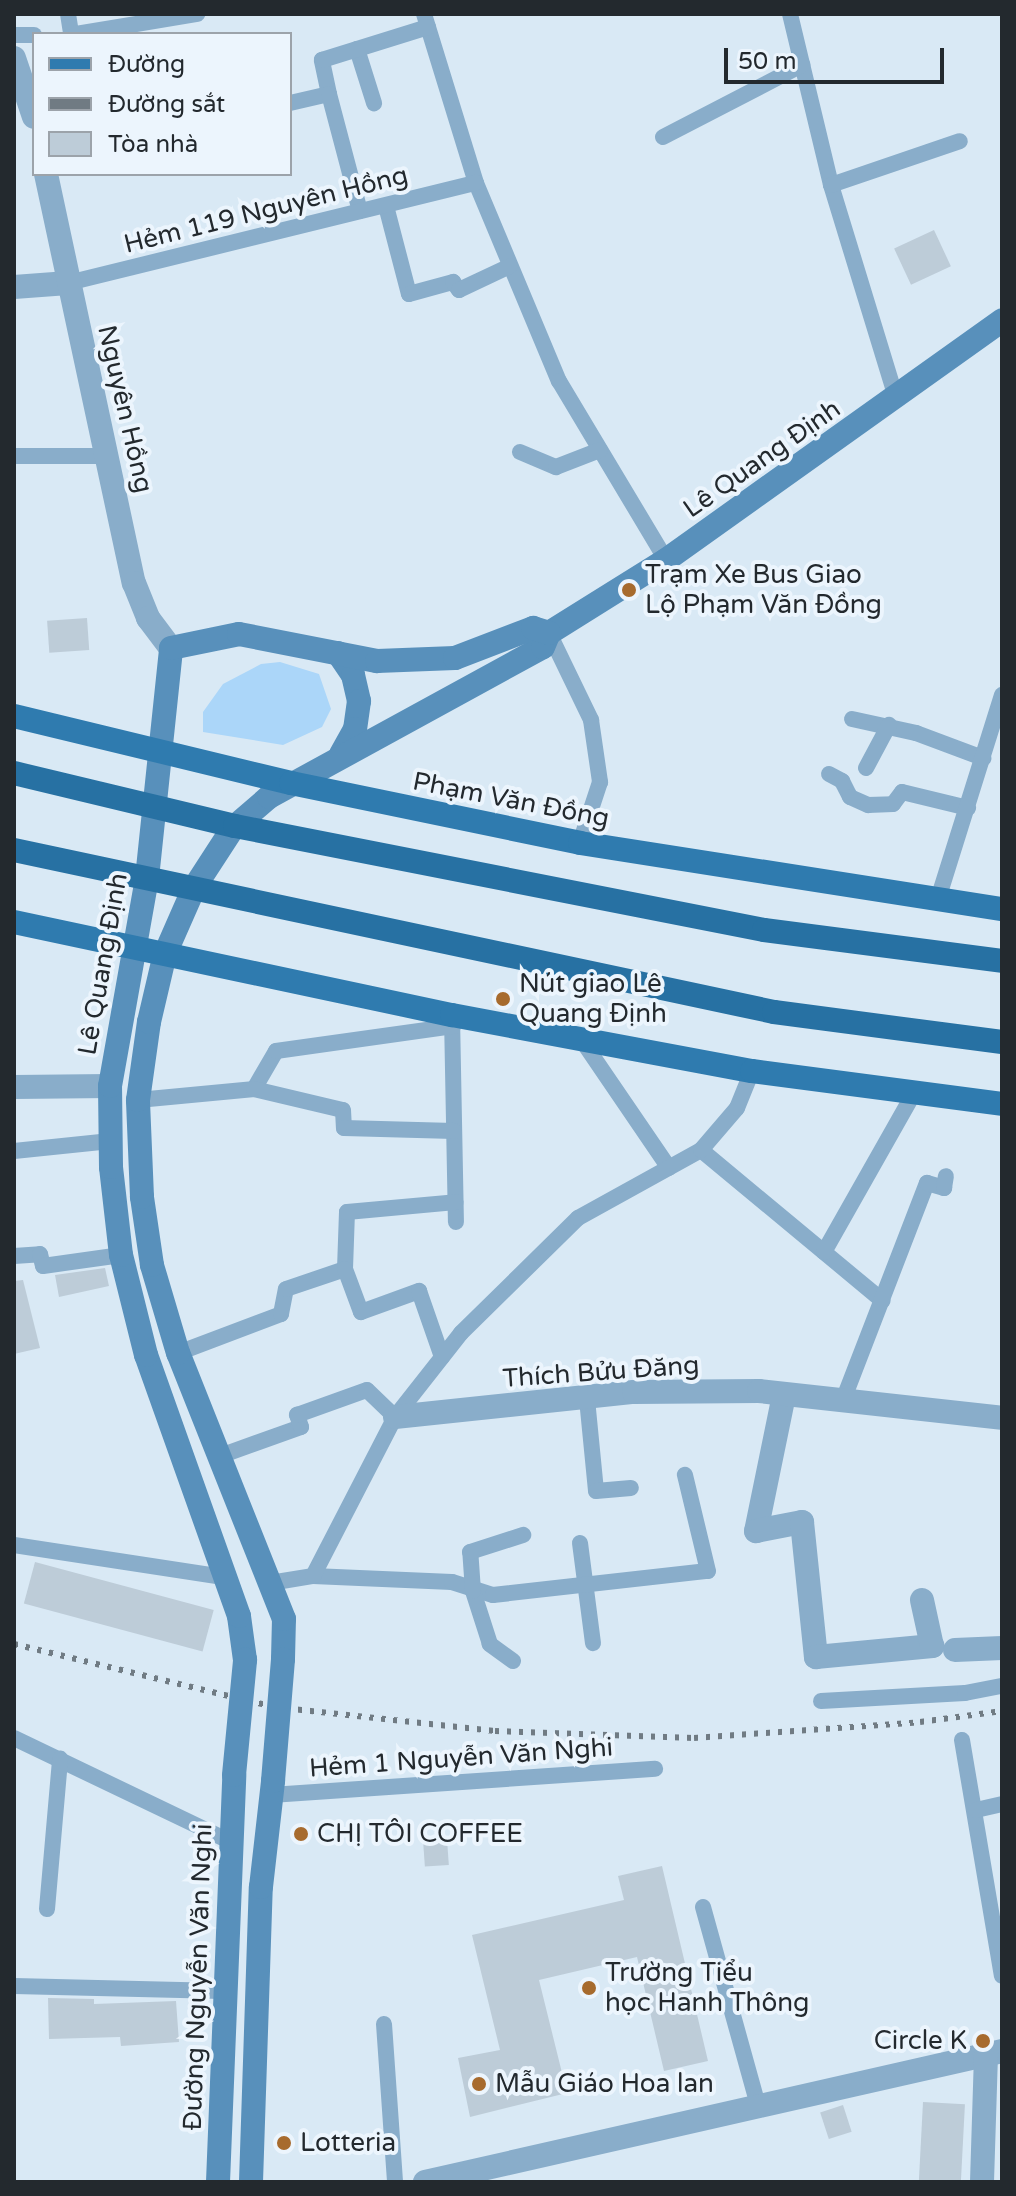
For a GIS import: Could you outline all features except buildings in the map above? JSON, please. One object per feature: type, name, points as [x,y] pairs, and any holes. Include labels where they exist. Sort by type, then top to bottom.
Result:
[{"type":"highway","points":[[14,773],[235,826],[764,930],[1002,961]]},
{"type":"highway","points":[[14,850],[774,1012],[1002,1042]]},
{"type":"main road","name":"Lê Quang Định","points":[[272,1788],[284,1619],[178,1353],[152,1265],[142,1197],[138,1100],[165,954],[194,888],[235,826],[291,783],[543,647],[549,633],[666,560],[1002,320]]},
{"type":"main road","name":"Lê Quang Định","points":[[245,1660],[239,1616],[222,1577],[146,1355],[121,1255],[110,1141],[110,1086],[147,878],[171,648],[239,634],[377,661],[455,658],[533,628],[549,633]]},
{"type":"main road","points":[[338,653],[353,675],[359,701],[355,729],[341,754]]},
{"type":"main road","name":"Phạm Văn Đồng","points":[[14,716],[291,783],[580,843],[1002,909]]},
{"type":"main road","points":[[14,922],[452,1021],[581,1039],[752,1071],[1002,1104]]},
{"type":"main road","name":"Đường Nguyễn Văn Nghi","points":[[218,2182],[222,1991],[234,1775],[245,1660]]},
{"type":"main road","points":[[251,2182],[261,1887],[272,1788]]},
{"type":"street","points":[[14,58],[32,111]]},
{"type":"street","name":"Nguyên Hồng","points":[[46,176],[134,583],[148,618],[171,648]]},
{"type":"street","points":[[14,287],[68,283]]},
{"type":"street","points":[[14,1087],[110,1086]]},
{"type":"street","name":"Thích Bửu Đăng","points":[[395,1417],[634,1392],[784,1395],[1002,1418]]},
{"type":"street","points":[[784,1395],[756,1531],[802,1522],[816,1657],[932,1646],[922,1600]]},
{"type":"street","points":[[955,1650],[1002,1648]]},
{"type":"street","points":[[425,2182],[994,2051],[982,2182]]},
{"type":"lane","points":[[85,32],[197,14]]},
{"type":"lane","points":[[790,14],[831,185],[896,398]]},
{"type":"lane","points":[[360,211],[322,60],[426,21],[476,183],[559,381],[666,560]]},
{"type":"lane","points":[[357,49],[374,103]]},
{"type":"lane","points":[[663,137],[802,65]]},
{"type":"lane","points":[[292,103],[329,94]]},
{"type":"lane","points":[[831,185],[960,141]]},
{"type":"lane","name":"Hẻm 119 Nguyên Hồng","points":[[68,283],[476,183]]},
{"type":"lane","points":[[386,206],[409,294],[453,282],[459,290],[510,266]]},
{"type":"lane","points":[[520,452],[556,467],[600,450]]},
{"type":"lane","points":[[14,456],[108,456]]},
{"type":"lane","points":[[549,633],[591,720],[598,767],[600,782],[580,843]]},
{"type":"lane","points":[[938,899],[1002,695]]},
{"type":"lane","points":[[852,719],[889,725],[983,758]]},
{"type":"lane","points":[[866,768],[889,725]]},
{"type":"lane","points":[[829,774],[842,781],[850,797],[868,805],[893,804],[902,792],[968,808]]},
{"type":"lane","points":[[254,1089],[276,1051],[452,1021],[456,1222]]},
{"type":"lane","points":[[581,1039],[669,1168]]},
{"type":"lane","points":[[313,1576],[395,1417],[442,1357],[578,1218],[701,1150],[737,1108],[752,1071]]},
{"type":"lane","points":[[138,1100],[254,1089],[343,1110],[344,1128],[454,1131]]},
{"type":"lane","points":[[824,1252],[914,1093]]},
{"type":"lane","points":[[14,1151],[110,1141]]},
{"type":"lane","points":[[701,1150],[883,1301]]},
{"type":"lane","points":[[842,1403],[927,1183],[944,1188],[946,1176]]},
{"type":"lane","points":[[442,1357],[419,1291],[361,1312],[345,1269],[347,1212],[456,1202]]},
{"type":"lane","points":[[14,1256],[40,1254],[43,1266],[121,1255]]},
{"type":"lane","points":[[178,1353],[281,1314],[286,1289],[345,1269]]},
{"type":"lane","points":[[220,1456],[301,1427],[297,1415],[367,1390],[395,1417]]},
{"type":"lane","points":[[587,1399],[596,1491],[631,1488]]},
{"type":"lane","points":[[270,1583],[313,1576],[452,1582],[493,1595],[708,1571],[685,1475]]},
{"type":"lane","points":[[513,1661],[490,1644],[473,1591],[470,1552],[523,1535]]},
{"type":"lane","points":[[580,1543],[593,1643]]},
{"type":"lane","points":[[14,1545],[222,1577]]},
{"type":"lane","points":[[821,1701],[965,1693],[1002,1686]]},
{"type":"lane","points":[[14,1738],[231,1842]]},
{"type":"lane","points":[[962,1740],[1002,1976]]},
{"type":"lane","points":[[47,1909],[60,1759]]},
{"type":"lane","name":"Hẻm 1 Nguyễn Văn Nghi","points":[[272,1788],[655,1769]]},
{"type":"lane","points":[[976,1810],[1002,1804]]},
{"type":"lane","points":[[703,1907],[758,2105]]},
{"type":"lane","points":[[14,1986],[222,1991]]},
{"type":"lane","points":[[384,2024],[395,2182]]},
{"type":"shaded area","points":[[280,662],[319,674],[331,709],[322,727],[283,745],[203,732],[203,712],[223,684],[261,664]]},
{"type":"railway","points":[[14,1644],[274,1707],[495,1731],[694,1738],[920,1722],[1002,1711]]},
{"type":"place","name":"Trạm Xe Bus Giao Lộ Phạm Văn Đồng","points":[[629,590]]},
{"type":"place","name":"Nút giao Lê Quang Định","points":[[503,999]]},
{"type":"place","name":"CHỊ TÔI COFFEE","points":[[301,1834]]},
{"type":"place","name":"Trường Tiểu học Hanh Thông","points":[[589,1988]]},
{"type":"place","name":"Circle K","points":[[983,2041]]},
{"type":"place","name":"Mẫu Giáo Hoa lan","points":[[479,2084]]},
{"type":"place","name":"Lotteria","points":[[284,2143]]}]
